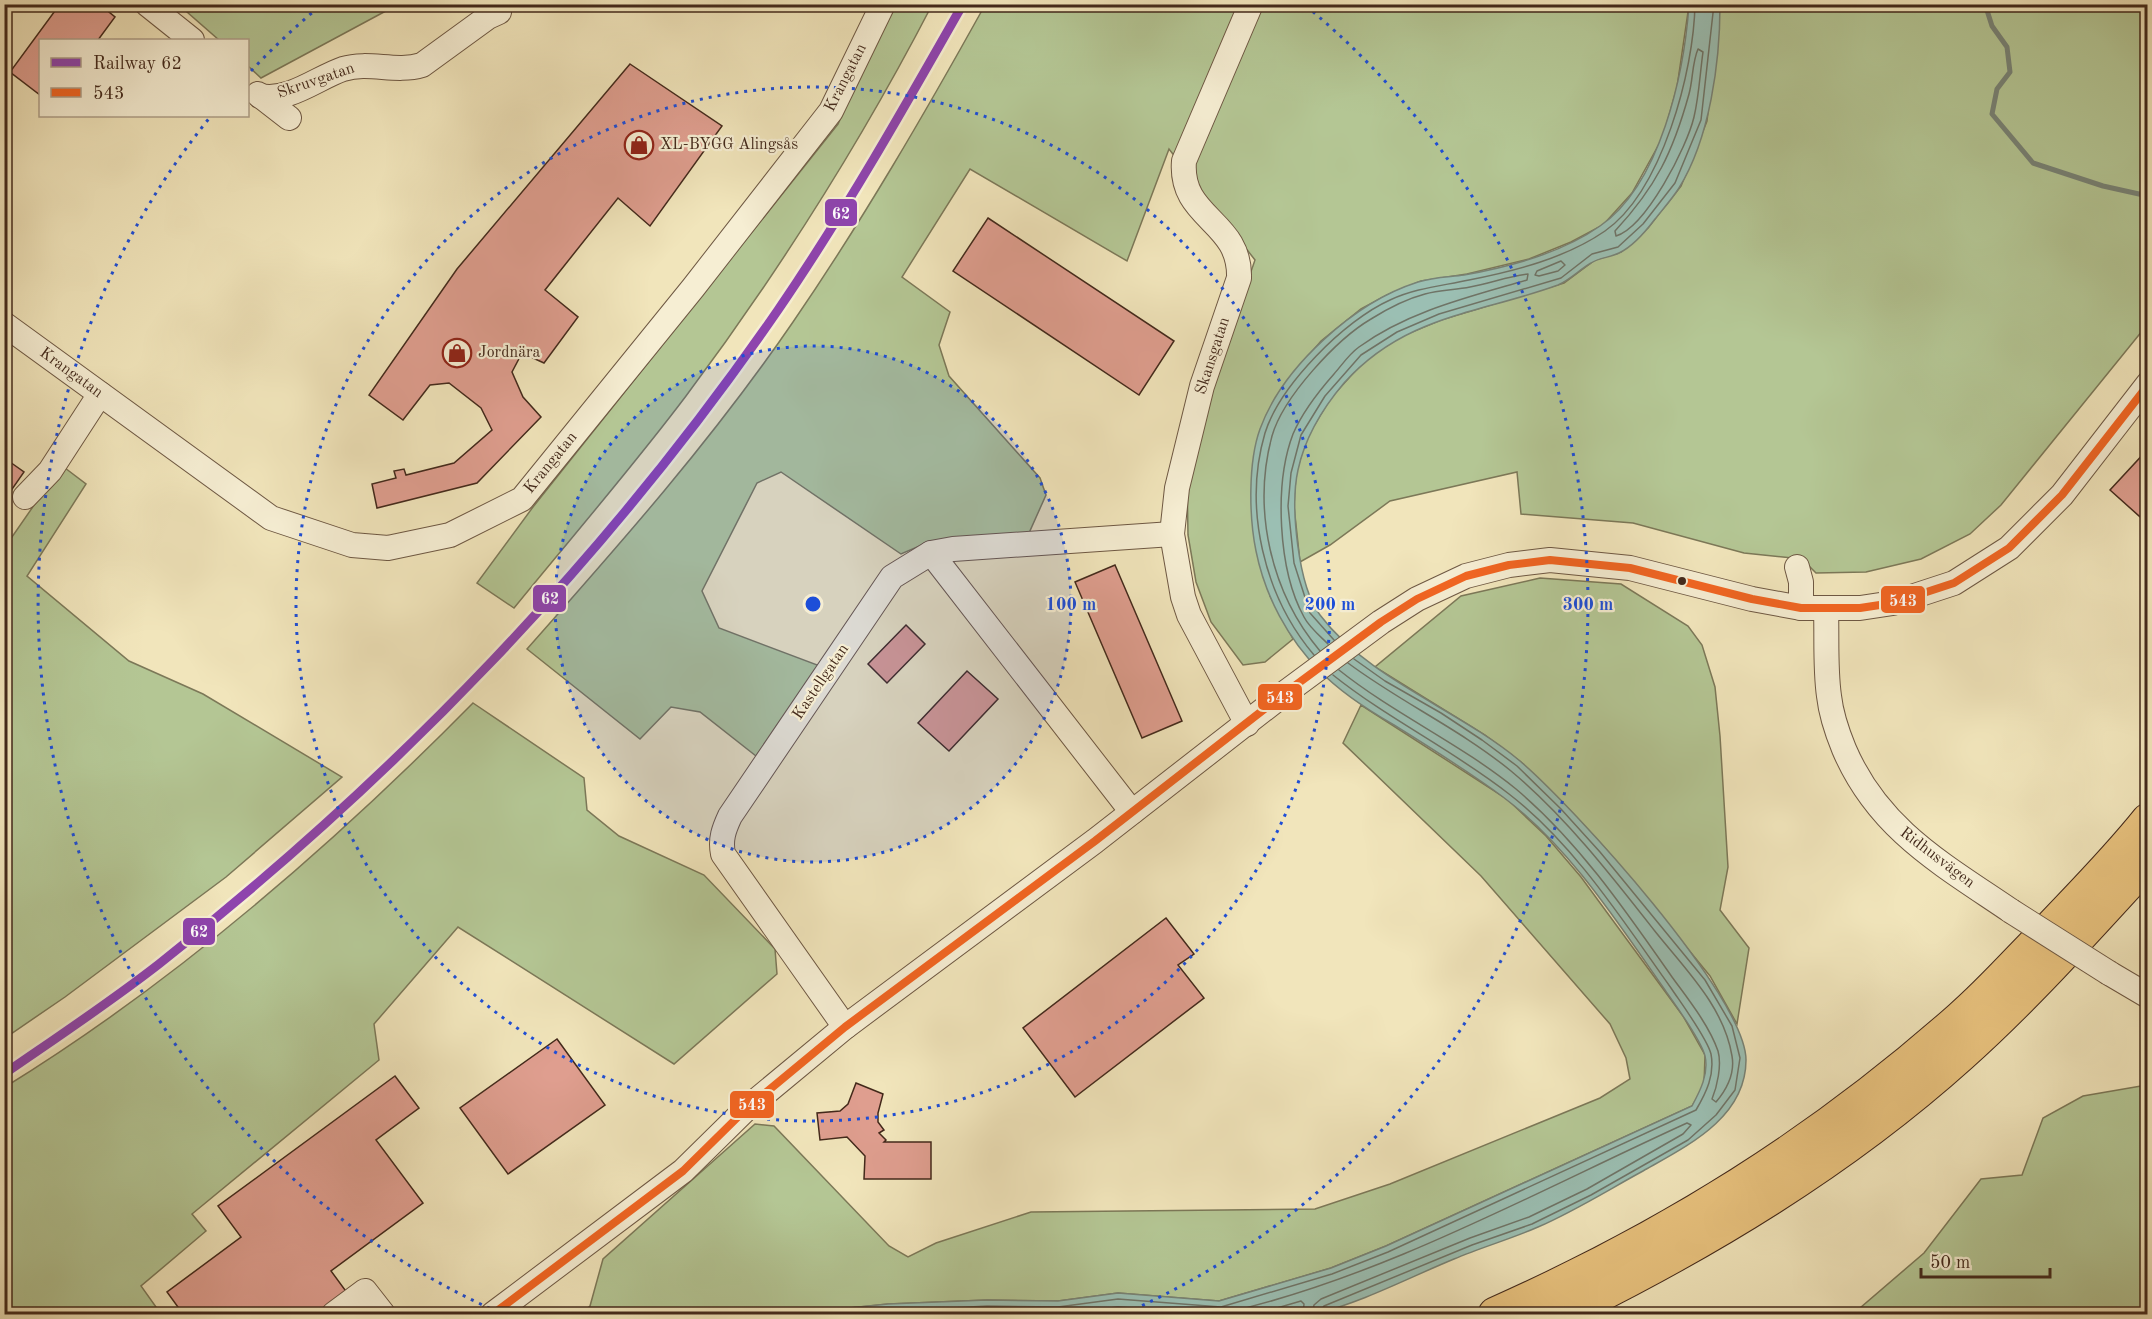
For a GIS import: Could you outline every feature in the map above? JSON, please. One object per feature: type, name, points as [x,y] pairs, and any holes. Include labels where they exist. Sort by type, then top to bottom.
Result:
[{"type":"highway","points":[[1495,1314],[1577,1277],[1689,1218],[1765,1170],[1838,1119],[1962,1017],[2120,854],[2148,820]]},
{"type":"highway","points":[[1562,1314],[1695,1245],[1797,1182],[1865,1133],[1960,1056],[2013,1007],[2148,862]]},
{"type":"street","points":[[147,4],[191,39]]},
{"type":"street","name":"Krangatan","points":[[4,324],[271,519],[352,545],[388,548],[450,535],[522,499],[693,288],[831,111],[883,4]]},
{"type":"street","name":"Skansgatan","points":[[1247,724],[1189,615],[1183,597],[1172,534],[1177,488],[1202,386],[1239,278],[1239,262],[1232,243],[1187,193],[1184,181],[1184,161],[1251,4]]},
{"type":"street","name":"Skruvgatan","points":[[254,91],[285,95],[329,75],[357,66],[411,68],[422,65],[488,16],[499,12]]},
{"type":"street","points":[[254,91],[288,118]]},
{"type":"street","points":[[493,1314],[683,1171],[746,1109],[845,1027],[1132,812],[1285,693],[1381,622],[1417,599],[1466,576],[1509,564],[1550,560],[1630,568],[1752,599],[1801,608],[1826,610],[1893,603],[1954,583],[2008,548],[2062,495],[2148,384]]},
{"type":"street","points":[[25,497],[50,471],[100,394]]},
{"type":"street","name":"Kastellgatan","points":[[845,1027],[723,854],[722,837],[730,816],[892,577],[912,562],[931,553],[980,546],[1172,534]]},
{"type":"street","points":[[931,553],[1132,812]]},
{"type":"street","points":[[1797,567],[1801,608]]},
{"type":"street","name":"Ridhusvägen","points":[[1826,610],[1829,697],[1838,733],[1853,770],[1878,808],[1899,831],[1928,854],[2011,910],[2148,996]]},
{"type":"street","points":[[334,1314],[365,1291],[383,1314]]},
{"type":"green space","points":[[179,5],[397,5],[261,78],[249,67],[249,39],[218,39]]},
{"type":"green space","points":[[892,5],[932,5],[877,107],[817,206],[720,350],[686,396],[514,608],[477,583],[533,507],[838,124]]},
{"type":"green space","points":[[985,5],[1689,5],[1677,87],[1663,137],[1632,193],[1603,225],[1571,242],[1529,259],[1467,274],[1421,281],[1361,309],[1321,341],[1294,373],[1275,402],[1270,596],[1293,639],[1265,662],[1243,665],[1211,622],[1196,582],[1188,535],[1187,476],[1215,376],[1255,260],[1169,149],[1127,261],[970,169],[902,277],[950,312],[939,345],[949,376],[1040,478],[1046,495],[1029,533],[929,542],[901,554],[781,472],[757,483],[702,591],[719,628],[820,666],[756,756],[700,712],[671,707],[640,739],[527,649],[665,490],[731,408],[793,322],[869,205]]},
{"type":"green space","points":[[1720,5],[2147,5],[2147,325],[2001,505],[1970,534],[1921,559],[1866,572],[1816,573],[1802,559],[1744,553],[1633,523],[1521,514],[1517,472],[1390,501],[1330,545],[1300,562],[1294,506],[1296,474],[1306,439],[1330,399],[1366,359],[1400,337],[1441,320],[1564,283],[1595,260],[1621,252],[1648,228],[1681,186],[1707,121]]},
{"type":"green space","points":[[65,468],[86,484],[27,576],[129,661],[203,694],[342,777],[226,877],[65,997],[5,1038],[5,547],[55,475]]},
{"type":"green space","points":[[1540,578],[1621,584],[1688,626],[1702,645],[1715,687],[1720,736],[1728,867],[1720,910],[1749,948],[1737,1024],[1710,976],[1605,848],[1565,805],[1521,762],[1485,735],[1375,667],[1461,596]]},
{"type":"green space","points":[[473,703],[584,778],[587,810],[619,836],[704,875],[775,949],[777,974],[674,1064],[458,927],[374,1024],[379,1060],[192,1214],[206,1231],[141,1286],[161,1314],[5,1314],[5,1087],[69,1046],[131,1002],[251,909],[365,808]]},
{"type":"green space","points":[[1361,705],[1507,799],[1546,836],[1581,877],[1683,1016],[1705,1055],[1704,1085],[1692,1106],[1386,1246],[1331,1268],[1219,1301],[1118,1293],[1058,1301],[987,1300],[888,1304],[791,1314],[582,1314],[590,1306],[603,1259],[755,1124],[774,1126],[889,1246],[908,1257],[936,1243],[1031,1212],[1315,1209],[1390,1184],[1600,1098],[1630,1079],[1626,1058],[1610,1024],[1481,876],[1343,743]]},
{"type":"green space","points":[[2141,1086],[2148,1087],[2147,1314],[1853,1314],[1924,1253],[1981,1179],[2022,1175],[2043,1118],[2083,1096]]},
{"type":"water","points":[[1689,5],[1720,5],[1718,51],[1711,99],[1706,123],[1690,168],[1679,188],[1647,229],[1629,247],[1612,256],[1594,261],[1558,285],[1444,319],[1392,343],[1367,360],[1336,393],[1310,435],[1298,470],[1295,504],[1298,545],[1306,585],[1320,615],[1340,638],[1388,676],[1496,742],[1520,761],[1577,817],[1614,858],[1688,949],[1718,992],[1738,1031],[1746,1060],[1743,1080],[1736,1098],[1725,1114],[1695,1140],[1565,1214],[1368,1296],[1315,1314],[791,1314],[888,1304],[987,1300],[1058,1301],[1118,1293],[1219,1301],[1331,1268],[1386,1246],[1692,1106],[1705,1076],[1706,1063],[1703,1049],[1629,938],[1571,862],[1527,817],[1476,778],[1346,694],[1308,659],[1279,616],[1265,584],[1256,551],[1251,506],[1253,457],[1260,429],[1271,405],[1303,360],[1346,321],[1394,291],[1418,282],[1499,268],[1535,258],[1569,244],[1600,226],[1621,207],[1639,183],[1654,156],[1666,125],[1682,62]]},
{"type":"building","points":[[60,4],[99,4],[115,17],[99,39],[39,39],[39,94],[10,72]]},
{"type":"building","points":[[630,64],[722,126],[650,226],[618,198],[545,290],[578,317],[544,363],[522,353],[512,372],[523,397],[541,417],[477,483],[377,508],[372,484],[396,478],[394,471],[404,469],[406,475],[454,463],[492,430],[481,408],[449,383],[430,385],[403,420],[369,395],[457,269]]},
{"type":"building","points":[[988,218],[1174,341],[1139,395],[953,271]]},
{"type":"building","points":[[2148,449],[2148,524],[2110,490]]},
{"type":"building","points":[[10,462],[24,472],[8,495],[4,492],[4,470]]},
{"type":"building","points":[[1115,565],[1182,721],[1142,738],[1075,582]]},
{"type":"building","points":[[906,625],[925,644],[887,683],[868,664]]},
{"type":"building","points":[[967,671],[998,699],[949,751],[918,723]]},
{"type":"building","points":[[1166,918],[1194,954],[1178,965],[1204,998],[1075,1097],[1023,1028]]},
{"type":"building","points":[[557,1039],[605,1105],[508,1174],[460,1108]]},
{"type":"building","points":[[395,1076],[419,1108],[376,1140],[423,1203],[331,1271],[348,1294],[320,1314],[183,1314],[167,1292],[241,1237],[218,1206]]},
{"type":"building","points":[[856,1083],[883,1094],[878,1122],[884,1130],[879,1133],[886,1140],[884,1142],[931,1142],[931,1179],[864,1179],[865,1156],[847,1137],[820,1140],[817,1113],[840,1111],[848,1104]]},
{"type":"waterway","points":[[1985,4],[1992,26],[2007,47],[2010,72],[1997,89],[1992,114],[2033,163],[2103,186],[2148,196]]},
{"type":"rail line","name":"62","points":[[4,1074],[159,964],[246,893],[413,741],[493,660],[569,577],[642,491],[712,402],[778,310],[850,198],[963,4]]},
{"type":"transit line","name":"543","points":[[493,1314],[683,1171],[746,1109],[845,1027],[1095,841],[1285,693],[1381,622],[1417,599],[1466,576],[1509,565],[1550,560],[1630,568],[1752,599],[1801,608],[1860,608],[1893,603],[1954,583],[2009,548],[2062,495],[2148,385]]},
{"type":"place","name":"XL-BYGG Alingsås","points":[[639,145]]},
{"type":"place","name":"Jordnära","points":[[457,353]]}]
